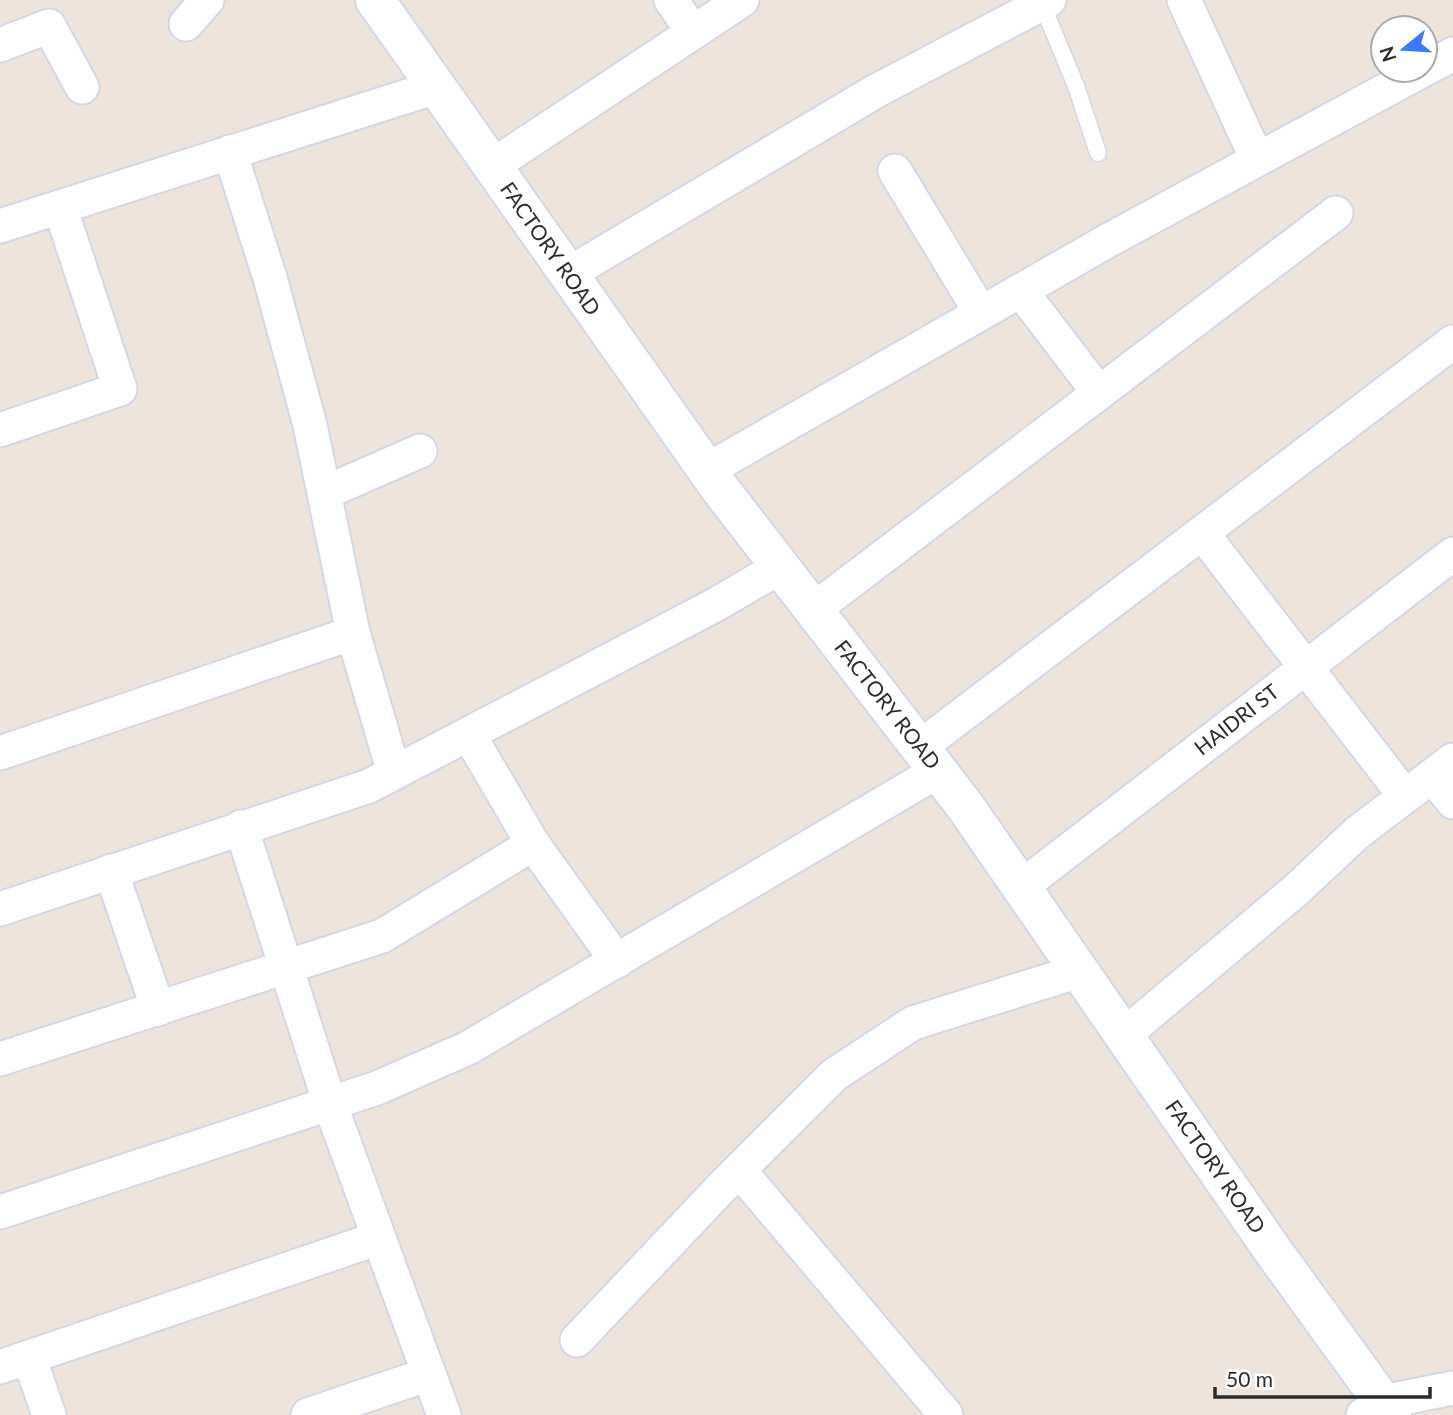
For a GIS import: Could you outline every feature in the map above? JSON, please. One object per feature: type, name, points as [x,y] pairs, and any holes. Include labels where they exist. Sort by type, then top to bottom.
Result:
[{"type":"main road","name":"FACTORY ROAD","points":[[375,0],[707,470],[929,759],[1021,887],[1271,1248],[1379,1411]]},
{"type":"street","points":[[671,0],[693,32]]},
{"type":"street","points":[[492,166],[742,0]]},
{"type":"street","points":[[1184,0],[1257,159]]},
{"type":"street","points":[[568,274],[876,91],[1045,2]]},
{"type":"street","points":[[0,45],[49,26],[82,87]]},
{"type":"street","points":[[707,470],[981,313],[1396,84]]},
{"type":"street","points":[[0,226],[436,87]]},
{"type":"street","points":[[230,152],[274,291],[310,425],[354,633],[394,773]]},
{"type":"street","points":[[895,171],[981,313]]},
{"type":"street","points":[[0,430],[120,389],[60,207]]},
{"type":"street","points":[[813,610],[1336,213]]},
{"type":"street","points":[[1021,291],[1099,393]]},
{"type":"street","points":[[0,1212],[377,1088],[468,1048],[617,961],[929,759],[1202,533],[1453,342]]},
{"type":"street","points":[[324,493],[420,451]]},
{"type":"street","points":[[1202,533],[1405,796]]},
{"type":"street","name":"HAIDRI ST","points":[[1021,887],[1453,554]]},
{"type":"street","points":[[0,909],[369,786],[715,606],[780,567]]},
{"type":"street","points":[[0,752],[354,633]]},
{"type":"street","points":[[469,735],[533,844],[617,961]]},
{"type":"street","points":[[1124,1035],[1295,891],[1357,833],[1442,768],[1453,802]]},
{"type":"street","points":[[241,827],[330,1104],[444,1415]]},
{"type":"street","points":[[0,1059],[382,936],[533,844]]},
{"type":"street","points":[[111,871],[158,1009]]},
{"type":"street","points":[[577,1340],[738,1170],[834,1075],[914,1023],[1079,971]]},
{"type":"street","points":[[738,1170],[946,1415]]},
{"type":"street","points":[[49,1415],[15,1362],[379,1238]]},
{"type":"street","points":[[308,1415],[429,1374]]},
{"type":"street","points":[[1379,1411],[1453,1388]]},
{"type":"lane","points":[[1045,2],[1098,153]]}]
